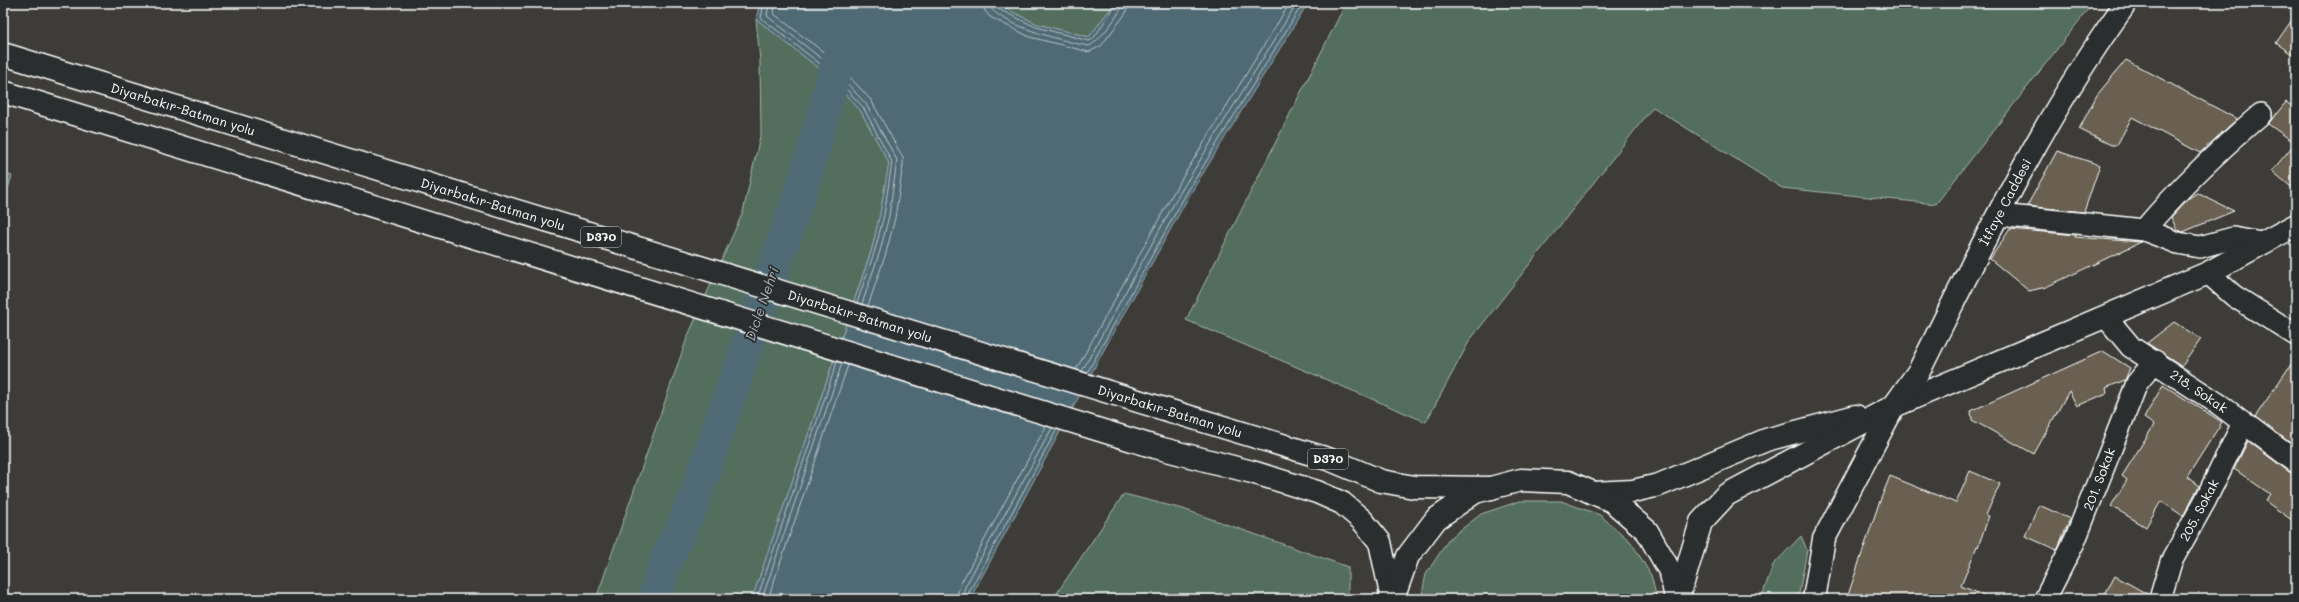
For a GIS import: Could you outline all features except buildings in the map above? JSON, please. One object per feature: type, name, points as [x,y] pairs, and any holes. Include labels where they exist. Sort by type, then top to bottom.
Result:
[{"type":"main road","name":"İtfaye Caddesi","points":[[1814,599],[1824,539],[1894,406],[1919,371],[2038,139],[2104,33],[2126,3]]},
{"type":"main road","name":"Diyarbakır-Batman yolu","points":[[3,54],[1331,460],[1381,480],[1414,487],[1450,489],[1490,488]]},
{"type":"main road","name":"D370","points":[[3,92],[1155,447],[1252,472],[1317,492],[1342,503],[1362,520],[1380,542],[1393,599]]},
{"type":"main road","points":[[1677,599],[1701,522],[1726,495],[1894,406],[2208,273],[2261,243],[2292,231]]},
{"type":"main road","points":[[1593,492],[1633,491],[1659,485],[1766,440],[1894,406]]},
{"type":"main road","points":[[1393,599],[1408,556],[1436,518],[1476,492],[1521,480],[1568,482],[1612,500],[1647,531],[1671,573],[1677,599]]},
{"type":"street","points":[[2144,230],[2166,203],[2216,153],[2261,114]]},
{"type":"street","points":[[1998,215],[2144,230],[2178,243],[2200,246],[2233,238],[2261,243]]},
{"type":"street","points":[[2208,273],[2234,296],[2296,335]]},
{"type":"street","name":"218. Sokak","points":[[2106,317],[2131,347],[2155,361],[2296,462]]},
{"type":"street","name":"201. Sokak","points":[[2045,599],[2075,540],[2137,383],[2155,361]]},
{"type":"street","name":"205. Sokak","points":[[2160,599],[2171,562],[2205,501],[2243,423]]},
{"type":"green space","points":[[995,3],[1115,3],[1089,37],[1037,24]]},
{"type":"green space","points":[[1346,3],[2093,3],[1936,204],[1782,188],[1653,107],[1470,340],[1426,422],[1186,320]]},
{"type":"green space","points":[[756,19],[825,73],[860,110],[889,163],[872,248],[752,599],[596,599],[687,338],[743,212],[761,132],[760,61]]},
{"type":"green space","points":[[3,173],[12,176],[3,203]]},
{"type":"green space","points":[[1124,494],[1183,509],[1348,567],[1348,599],[1053,599]]},
{"type":"green space","points":[[1520,501],[1561,501],[1600,515],[1631,542],[1651,575],[1657,599],[1421,599],[1426,574],[1449,539],[1481,514]]},
{"type":"green space","points":[[1801,536],[1807,550],[1798,599],[1761,599],[1773,565]]},
{"type":"water","points":[[760,3],[995,3],[1037,24],[1089,37],[1115,3],[1308,3],[1189,196],[1105,348],[970,599],[752,599],[872,249],[889,163],[860,110],[825,73],[756,19]]},
{"type":"waterway","name":"Dicle Nehri","points":[[654,599],[665,563],[693,503],[806,175],[854,3]]}]
